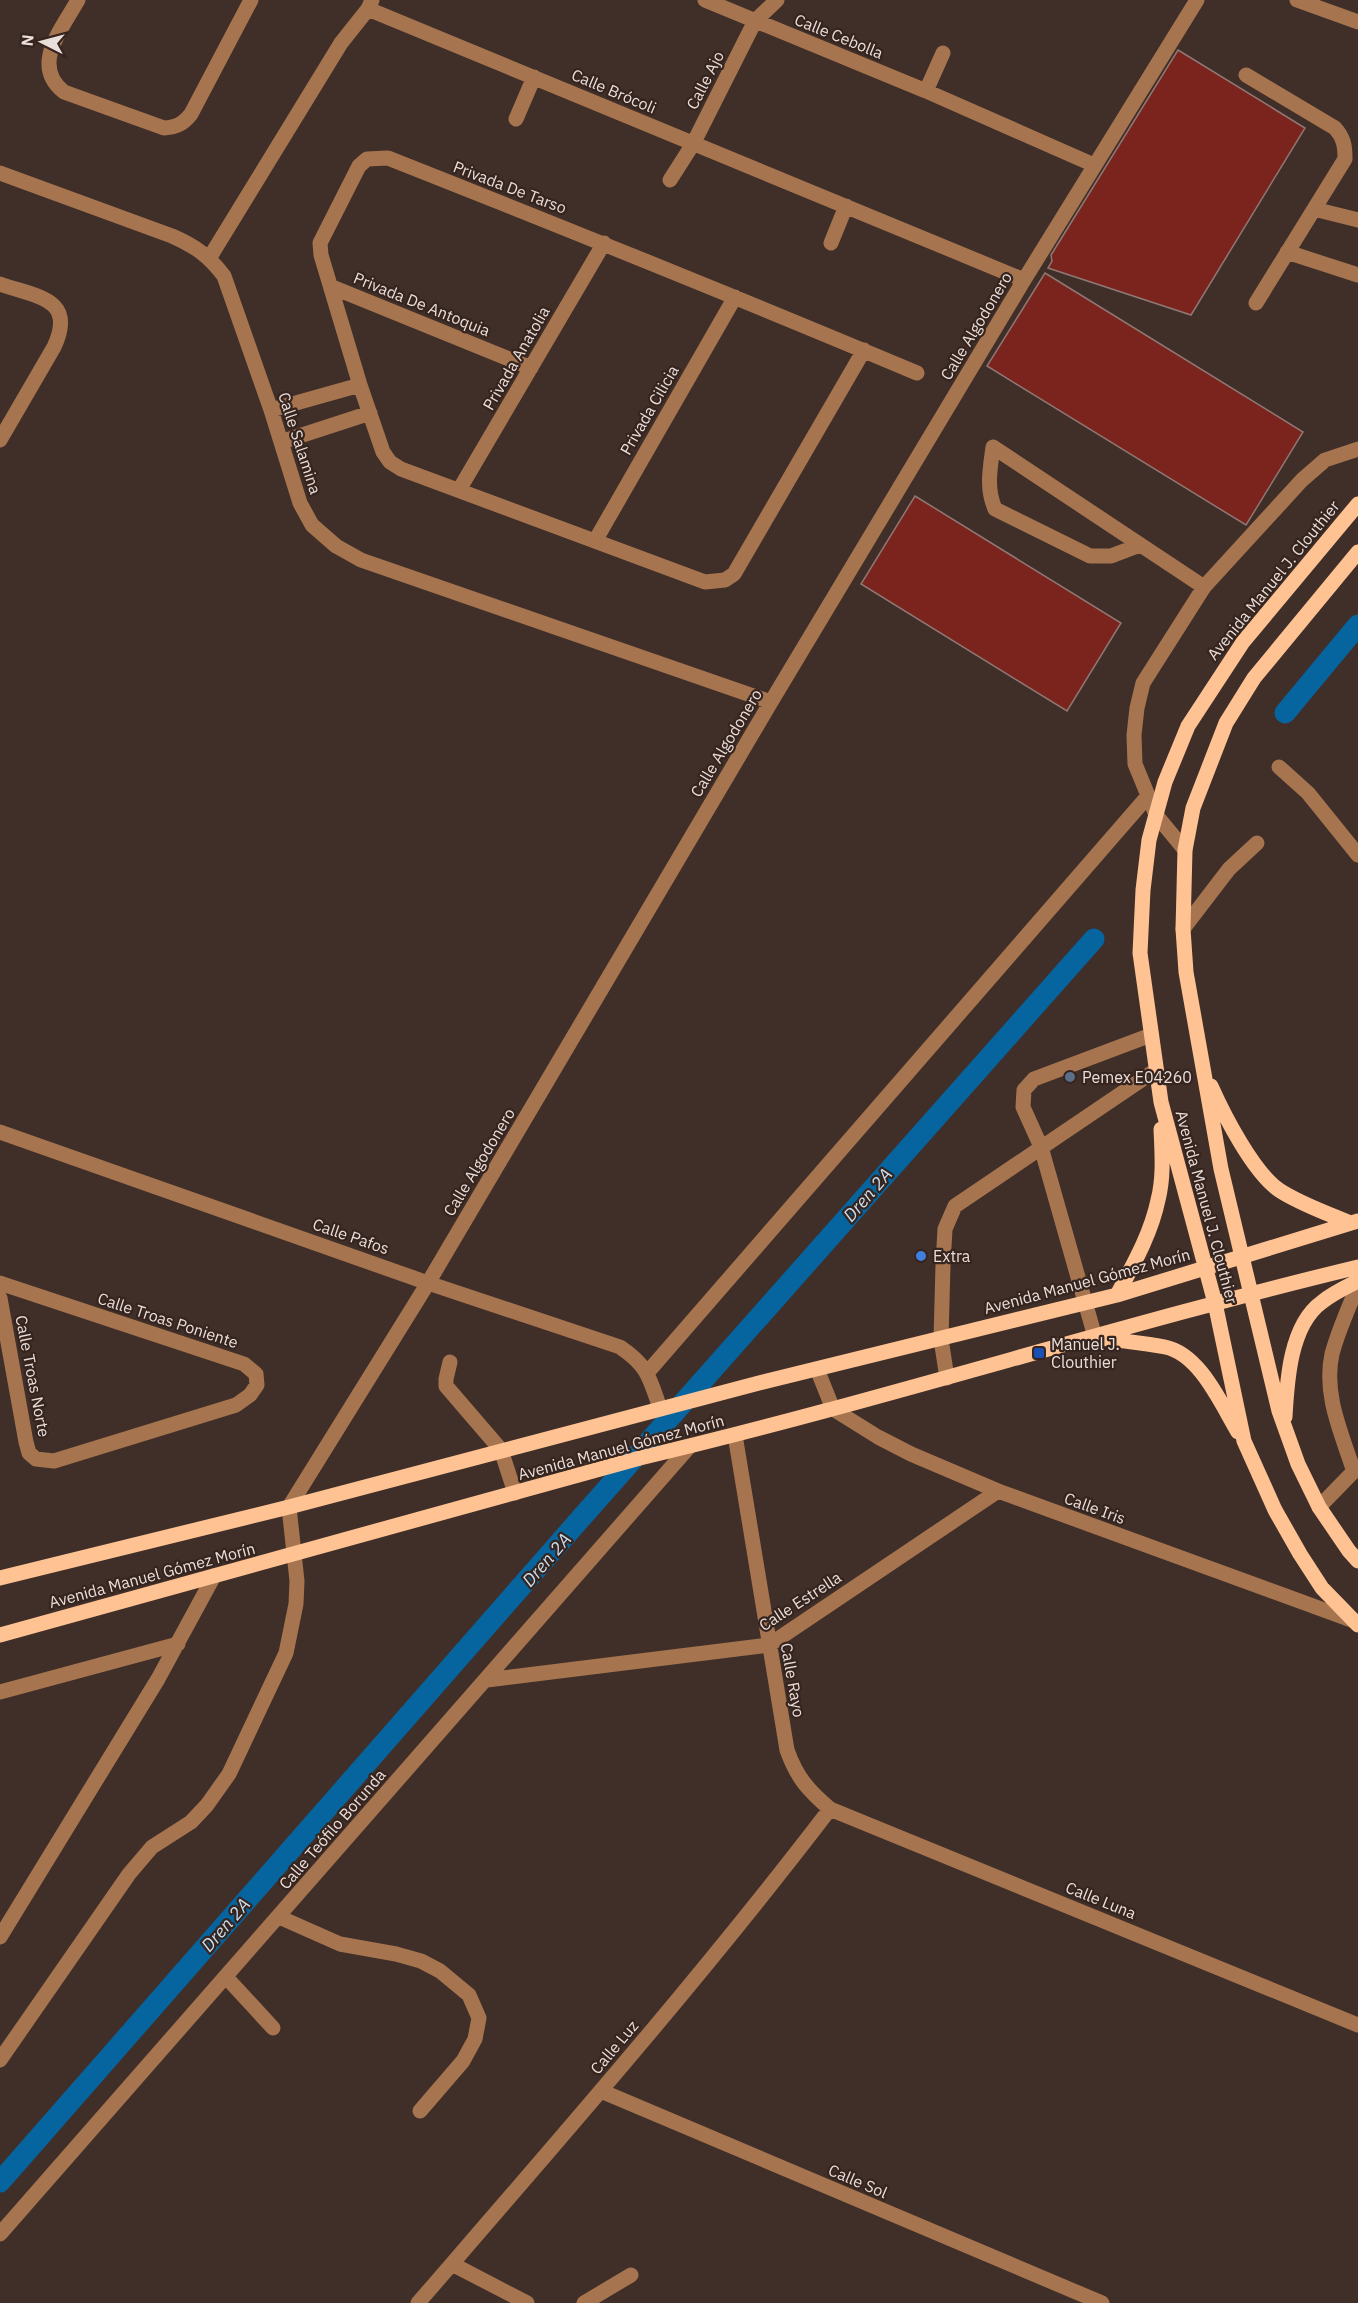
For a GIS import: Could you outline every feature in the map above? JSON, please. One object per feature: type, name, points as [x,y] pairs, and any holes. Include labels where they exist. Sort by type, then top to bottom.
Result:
[{"type":"main road","name":"Avenida Manuel J. Clouthier","points":[[1356,1623],[1322,1588],[1300,1554],[1275,1510],[1244,1441],[1215,1303],[1161,1102],[1140,953],[1143,890],[1149,840],[1165,782],[1188,726],[1243,642],[1358,504]]},
{"type":"main road","name":"Avenida Manuel J. Clouthier","points":[[1358,552],[1254,678],[1226,723],[1193,808],[1185,850],[1183,929],[1186,972],[1221,1169],[1284,1426],[1298,1464],[1319,1507],[1358,1561]]},
{"type":"main road","points":[[1201,1061],[1219,1103],[1263,1175],[1279,1190],[1354,1222]]},
{"type":"main road","points":[[1117,1295],[1142,1247],[1159,1198],[1163,1168],[1161,1102]]},
{"type":"main road","name":"Avenida Manuel Gómez Morín","points":[[0,1578],[289,1507],[660,1408],[1117,1295],[1354,1222]]},
{"type":"main road","name":"Avenida Manuel Gómez Morín","points":[[0,1635],[640,1458],[833,1409],[1251,1293],[1358,1267]]},
{"type":"main road","points":[[1284,1426],[1288,1376],[1297,1340],[1306,1319],[1320,1303],[1358,1283]]},
{"type":"main road","points":[[1095,1337],[1167,1347],[1186,1357],[1200,1370],[1244,1441]]},
{"type":"street","points":[[78,0],[51,50],[48,64],[55,84],[64,92],[164,128],[176,127],[191,114],[251,0]]},
{"type":"street","name":"Calle Cebolla","points":[[705,0],[926,91],[1094,165]]},
{"type":"street","name":"Calle Ajo","points":[[670,180],[693,144],[755,21],[777,0]]},
{"type":"street","name":"Calle Algodonero","points":[[289,1507],[428,1283],[771,702],[1024,280],[1197,0]]},
{"type":"street","points":[[1297,0],[1358,22]]},
{"type":"street","points":[[210,257],[340,43],[370,4]]},
{"type":"street","name":"Calle Brócoli","points":[[370,4],[534,77],[1024,280]]},
{"type":"street","points":[[926,91],[943,53]]},
{"type":"street","points":[[1246,75],[1335,128],[1342,136],[1345,147],[1345,159],[1256,303]]},
{"type":"street","points":[[516,119],[534,77]]},
{"type":"street","name":"Privada De Tarso","points":[[864,350],[734,574],[724,580],[705,582],[401,469],[390,462],[383,452],[360,385],[321,255],[321,243],[359,166],[367,159],[388,158],[604,243],[864,350],[917,373]]},
{"type":"street","name":"Calle Salamina","points":[[0,173],[182,240],[210,257],[224,276],[271,410],[300,504],[312,525],[336,546],[361,560],[771,702]]},
{"type":"street","points":[[831,243],[846,206]]},
{"type":"street","points":[[1314,209],[1358,220]]},
{"type":"street","name":"Privada Anatolia","points":[[459,490],[604,243]]},
{"type":"street","points":[[1287,252],[1358,275]]},
{"type":"street","points":[[0,284],[48,301],[57,308],[62,318],[61,333],[54,347],[0,440]]},
{"type":"street","name":"Privada De Antoquia","points":[[332,287],[531,368]]},
{"type":"street","name":"Privada Cilicia","points":[[595,541],[735,297]]},
{"type":"street","points":[[271,410],[360,385]]},
{"type":"street","points":[[281,442],[370,413]]},
{"type":"street","points":[[1140,544],[1111,556],[1090,556],[995,509],[989,496],[988,482],[993,447],[1140,544],[1204,587]]},
{"type":"street","points":[[1185,850],[1156,815],[1136,764],[1134,735],[1143,682],[1204,587],[1310,473],[1325,460],[1358,449]]},
{"type":"street","points":[[1279,767],[1308,794],[1358,855]]},
{"type":"street","points":[[647,1373],[1148,796]]},
{"type":"street","points":[[1183,929],[1229,869],[1257,843]]},
{"type":"street","points":[[1095,1337],[1041,1147],[1023,1107],[1024,1090],[1034,1079],[1151,1035]]},
{"type":"street","points":[[947,1378],[941,1339],[945,1229],[955,1206],[1156,1070]]},
{"type":"street","name":"Calle Pafos","points":[[0,1132],[428,1283],[620,1347],[637,1359],[647,1373],[660,1408]]},
{"type":"street","name":"Calle Troas Poniente","points":[[0,1283],[226,1357],[244,1364],[256,1374],[257,1385],[250,1395],[236,1405],[54,1461],[36,1459]]},
{"type":"street","points":[[1319,1507],[1356,1469],[1334,1412],[1330,1373],[1336,1341],[1358,1283]]},
{"type":"street","name":"Calle Troas Norte","points":[[0,1298],[26,1442],[29,1453],[36,1459]]},
{"type":"street","points":[[450,1362],[446,1386],[501,1450],[515,1493]]},
{"type":"street","points":[[817,1369],[833,1409]]},
{"type":"street","name":"Calle Iris","points":[[833,1409],[878,1437],[998,1491],[1356,1623]]},
{"type":"street","name":"Calle Rayo","points":[[735,1435],[787,1750],[795,1771],[808,1790],[830,1809]]},
{"type":"street","name":"Calle Teófilo Borunda","points":[[0,2234],[689,1447]]},
{"type":"street","name":"Calle Estrella","points":[[487,1680],[768,1645],[998,1491]]},
{"type":"street","points":[[0,2060],[129,1874],[152,1847],[191,1821],[207,1805],[229,1774],[286,1653],[296,1604],[297,1581],[289,1507]]},
{"type":"street","points":[[0,1937],[178,1644],[214,1576]]},
{"type":"street","points":[[0,1692],[178,1644]]},
{"type":"street","name":"Calle Luna","points":[[830,1809],[1358,2025]]},
{"type":"street","name":"Calle Luz","points":[[418,2303],[601,2091],[785,1868],[830,1809]]},
{"type":"street","points":[[279,1917],[340,1944],[421,1961],[440,1971],[469,1995],[479,2018],[475,2039],[463,2061],[420,2111]]},
{"type":"street","points":[[226,1977],[273,2028]]},
{"type":"street","name":"Calle Sol","points":[[601,2091],[1102,2303]]},
{"type":"street","points":[[452,2264],[526,2303]]},
{"type":"street","points":[[584,2303],[631,2275]]},
{"type":"building","points":[[1178,50],[1305,128],[1191,315],[1048,268],[1052,261],[1051,255]]},
{"type":"building","points":[[1045,273],[1303,432],[1246,525],[987,366]]},
{"type":"building","points":[[915,496],[1121,623],[1067,711],[861,584]]},
{"type":"waterway","name":"Dren 2A","points":[[1285,713],[1358,625]]},
{"type":"waterway","name":"Dren 2A","points":[[0,2182],[582,1517],[1094,939]]},
{"type":"place","name":"Pemex E04260","points":[[1070,1077]]},
{"type":"place","name":"Extra","points":[[921,1256]]},
{"type":"place","name":"Manuel J. Clouthier","points":[[1039,1353]]}]
